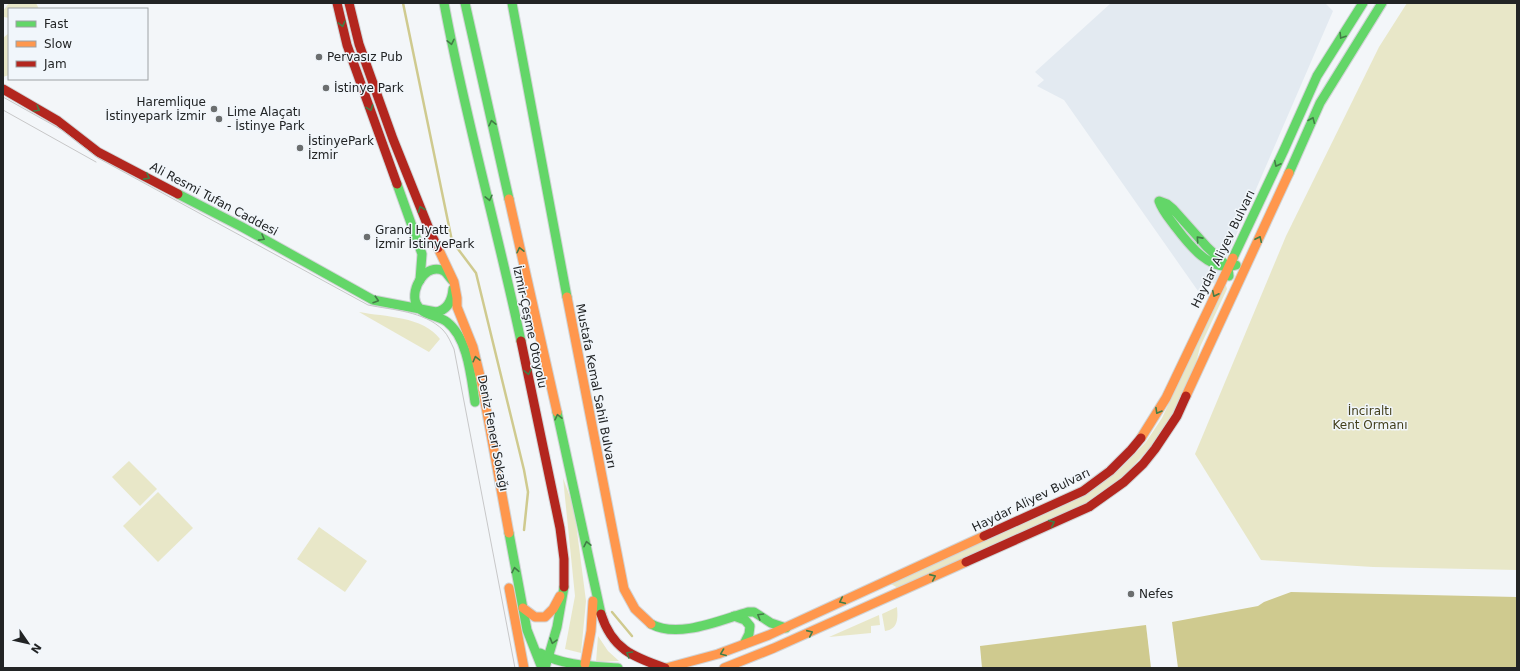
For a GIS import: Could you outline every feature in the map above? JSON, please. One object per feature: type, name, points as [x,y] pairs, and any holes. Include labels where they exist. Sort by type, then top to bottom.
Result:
[{"type":"main road","points":[[337,3],[348,45],[422,254],[420,280],[414,295],[415,302],[418,307],[423,310],[436,312],[445,309],[453,298],[454,282],[445,272],[439,269],[429,271],[420,280]]},
{"type":"main road","name":"Deniz Feneri Sokağı","points":[[349,3],[359,44],[396,147],[431,234],[454,282],[457,307],[473,347],[481,380],[527,630],[530,641],[543,668]]},
{"type":"main road","name":"İzmir-Çeşme Otoyolu","points":[[444,3],[474,142],[508,275],[549,481],[560,528],[564,559],[564,586],[557,627],[548,658]]},
{"type":"main road","name":"İzmir-Çeşme Otoyolu","points":[[465,3],[588,549],[593,583]]},
{"type":"main road","name":"Mustafa Kemal Sahil Bulvarı","points":[[512,3],[590,418],[624,589],[630,604],[636,613],[658,627],[666,630],[702,625],[748,612],[754,612],[771,623],[786,628]]},
{"type":"main road","name":"Haydar Aliyev Bulvarı","points":[[665,668],[688,664],[711,657],[786,628],[1083,491],[1111,471],[1132,451],[1147,431],[1166,398],[1284,150],[1317,76],[1363,3]]},
{"type":"main road","points":[[724,668],[774,648],[1089,507],[1129,478],[1156,448],[1177,416],[1252,256],[1320,103],[1382,3]]},
{"type":"main road","name":"Ali Resmi Tufan Caddesi","points":[[3,89],[58,121],[98,152],[242,227],[372,300],[423,310]]},
{"type":"main road","points":[[1284,150],[1297,156]]},
{"type":"main road","points":[[1203,358],[1208,342],[1228,296],[1231,285],[1228,267],[1206,247],[1167,204],[1159,201],[1160,206],[1166,215],[1190,246],[1198,255],[1208,261],[1228,267],[1240,264],[1252,256]]},
{"type":"main road","name":"Deniz Feneri Sokağı","points":[[423,310],[448,322],[455,330],[464,350],[476,408]]},
{"type":"main road","points":[[508,578],[524,668]]},
{"type":"main road","points":[[585,664],[591,631],[593,583]]},
{"type":"main road","points":[[593,583],[603,623],[614,642],[624,651],[636,658],[665,668]]},
{"type":"main road","points":[[523,608],[537,618],[546,616],[556,607],[564,586]]},
{"type":"main road","points":[[548,668],[559,658],[568,606],[564,586]]},
{"type":"main road","points":[[734,616],[743,618],[748,621],[750,625],[751,631],[744,644]]},
{"type":"main road","points":[[535,650],[548,658],[559,658],[585,664],[618,668]]},
{"type":"main road","points":[[543,668],[548,658]]},
{"type":"shaded area","points":[[1111,3],[1325,3],[1333,11],[1215,284],[1205,278],[1198,291],[1064,100],[1037,86],[1044,80],[1035,72]]},
{"type":"shaded area","points":[[1291,592],[1517,597],[1517,668],[1178,668],[1172,622],[1258,606],[1264,602]]},
{"type":"shaded area","points":[[1146,625],[1151,668],[982,668],[980,646]]},
{"type":"green space","points":[[9,3],[36,3],[38,8],[8,8],[8,18],[4,17],[3,11]]},
{"type":"green space","name":"İnciraltı Kent Ormanı","points":[[1407,3],[1517,3],[1517,570],[1373,567],[1261,560],[1195,454],[1286,236],[1379,47]]},
{"type":"green space","points":[[8,34],[8,75],[3,77],[3,38]]},
{"type":"green space","points":[[1225,282],[1227,289],[1200,347],[1195,367],[1172,415],[1152,445],[1126,474],[1083,505],[898,588],[891,584],[1120,469],[1146,442],[1162,418]]},
{"type":"green space","points":[[359,312],[414,322],[433,331],[440,339],[429,352]]},
{"type":"green space","points":[[129,461],[157,489],[140,506],[112,477]]},
{"type":"green space","points":[[563,478],[574,508],[586,601],[581,653],[565,649],[575,596]]},
{"type":"green space","points":[[158,492],[193,528],[158,562],[123,526]]},
{"type":"green space","points":[[319,527],[367,561],[345,592],[297,559]]},
{"type":"green space","points":[[897,607],[895,626],[885,631],[882,614]]},
{"type":"green space","points":[[879,615],[880,625],[871,626],[871,633],[829,637]]},
{"type":"green space","points":[[598,636],[608,651],[619,661],[596,662]]},
{"type":"waterway","points":[[403,3],[452,241],[476,273],[524,470],[528,492],[524,530]]},
{"type":"waterway","points":[[612,612],[632,636]]},
{"type":"tram line","points":[[3,97],[62,130],[98,158],[368,305],[417,315],[427,319],[443,330],[454,349],[515,668]]},
{"type":"tram line","points":[[3,110],[96,162]]},
{"type":"traffic: fast","points":[[444,3],[471,130],[521,341]]},
{"type":"traffic: fast","points":[[465,3],[509,199]]},
{"type":"traffic: fast","points":[[512,3],[567,297]]},
{"type":"traffic: fast","points":[[1233,258],[1317,76],[1363,3]]},
{"type":"traffic: fast","points":[[1289,173],[1320,103],[1382,3]]},
{"type":"traffic: fast","points":[[397,184],[422,254],[420,280]]},
{"type":"traffic: fast","points":[[178,194],[242,227],[373,300],[436,312],[444,309],[449,304],[453,289]]},
{"type":"traffic: fast","points":[[1229,276],[1228,267],[1207,247],[1173,209],[1167,204],[1159,201],[1165,213],[1179,232],[1200,255],[1217,265],[1226,267],[1236,265]]},
{"type":"traffic: fast","points":[[452,280],[444,271],[437,269],[426,273],[417,284],[415,291],[416,303],[421,310],[447,322],[460,338],[470,370],[475,402]]},
{"type":"traffic: fast","points":[[557,412],[601,614]]},
{"type":"traffic: fast","points":[[509,533],[527,630],[542,668]]},
{"type":"traffic: fast","points":[[545,668],[557,627],[564,587]]},
{"type":"traffic: fast","points":[[651,624],[674,630],[686,629],[699,627],[748,612],[754,612],[771,623],[786,628]]},
{"type":"traffic: fast","points":[[734,616],[745,620],[750,626],[749,634],[744,644]]},
{"type":"traffic: fast","points":[[540,653],[568,663],[618,668]]},
{"type":"traffic: slow","points":[[1186,396],[1289,173]]},
{"type":"traffic: slow","points":[[509,199],[557,412]]},
{"type":"traffic: slow","points":[[438,248],[454,282],[457,307],[473,347],[481,380],[509,533]]},
{"type":"traffic: slow","points":[[1141,438],[1166,398],[1233,258]]},
{"type":"traffic: slow","points":[[567,297],[624,589],[635,609],[651,624]]},
{"type":"traffic: slow","points":[[666,668],[718,654],[769,635],[984,536]]},
{"type":"traffic: slow","points":[[724,668],[774,648],[966,562]]},
{"type":"traffic: slow","points":[[509,588],[524,668]]},
{"type":"traffic: slow","points":[[523,608],[535,617],[545,617],[553,609],[560,596]]},
{"type":"traffic: slow","points":[[585,664],[591,631],[593,601]]},
{"type":"traffic: jam","points":[[337,3],[347,45],[397,184]]},
{"type":"traffic: jam","points":[[349,3],[359,44],[393,139],[438,248]]},
{"type":"traffic: jam","points":[[3,89],[58,121],[98,152],[178,194]]},
{"type":"traffic: jam","points":[[521,341],[560,528],[564,559],[564,587]]},
{"type":"traffic: jam","points":[[966,562],[1089,507],[1124,482],[1143,464],[1155,449],[1177,416],[1186,396]]},
{"type":"traffic: jam","points":[[984,536],[1083,491],[1110,471],[1141,438]]},
{"type":"traffic: jam","points":[[601,614],[611,636],[625,650],[643,660],[665,668]]},
{"type":"place","name":"Pervasız Pub","points":[[319,57]]},
{"type":"place","name":"İstinye Park","points":[[326,88]]},
{"type":"place","name":"Haremlique İstinyepark İzmir","points":[[214,109]]},
{"type":"place","name":"Lime Alaçatı - İstinye Park","points":[[219,119]]},
{"type":"place","name":"İstinyePark İzmir","points":[[300,148]]},
{"type":"place","name":"Grand Hyatt İzmir İstinyePark","points":[[367,237]]},
{"type":"place","name":"Nefes","points":[[1131,594]]}]
